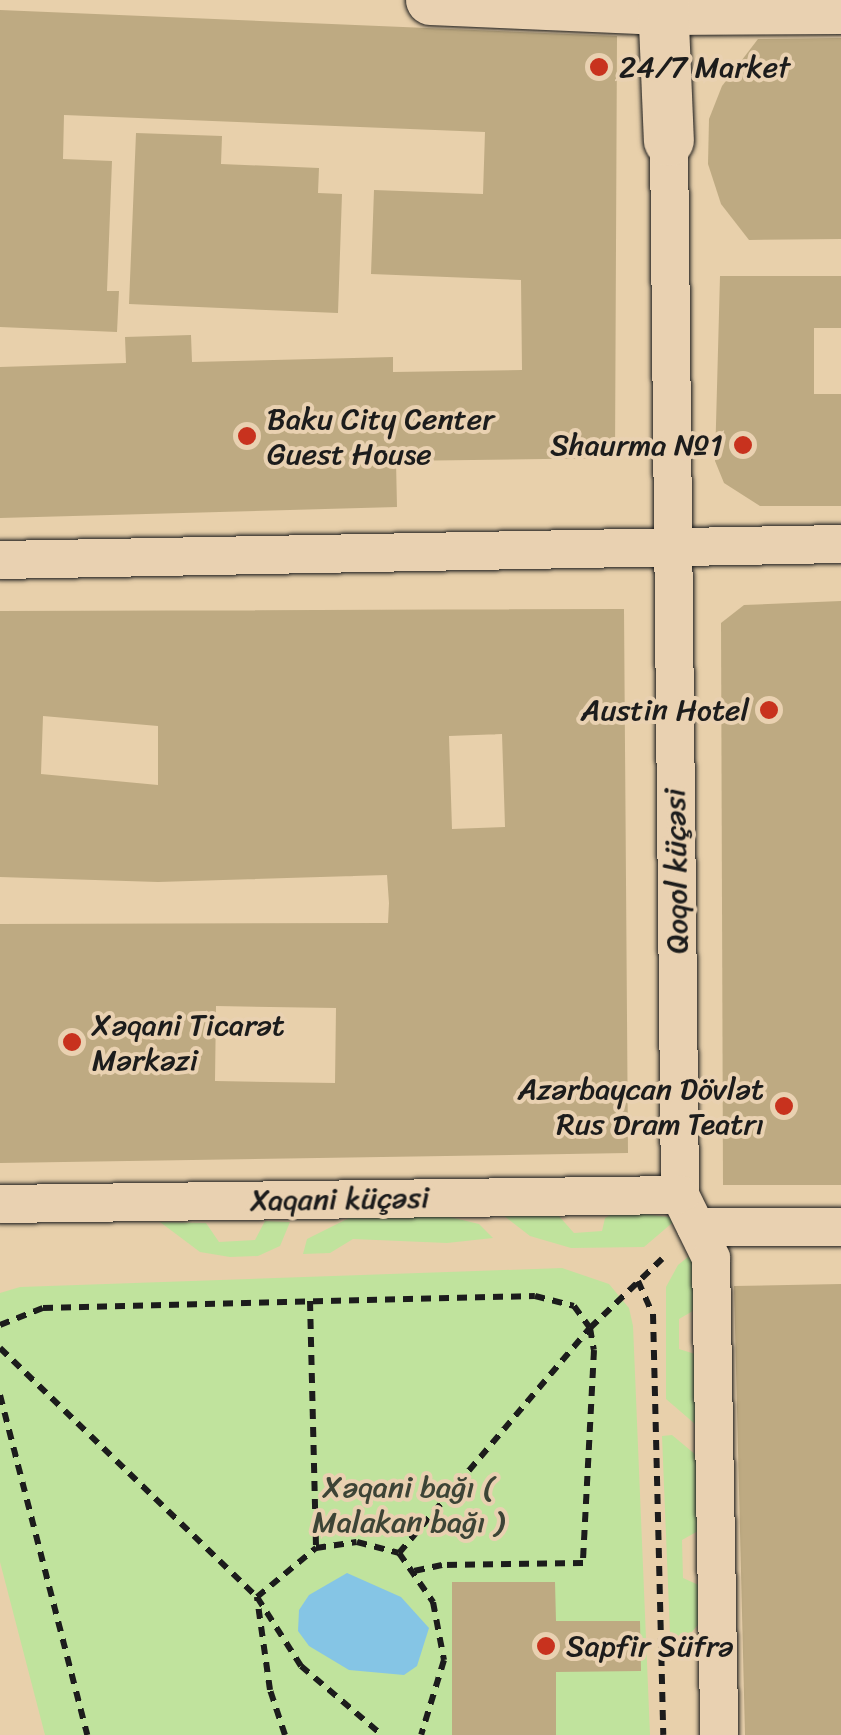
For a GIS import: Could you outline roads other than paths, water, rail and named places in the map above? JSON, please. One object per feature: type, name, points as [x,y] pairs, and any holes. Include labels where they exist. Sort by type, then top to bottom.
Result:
[{"type":"street","points":[[431,0],[841,9]]},
{"type":"street","name":"Qoqol küçəsi","points":[[663,5],[670,141],[672,548],[688,1211],[711,1258],[718,1735]]},
{"type":"street","points":[[0,560],[841,544]]},
{"type":"street","name":"Xaqani küçəsi","points":[[0,1204],[688,1211],[841,1227]]},
{"type":"water","points":[[347,1573],[401,1597],[429,1628],[417,1666],[404,1675],[349,1670],[309,1646],[298,1631],[299,1610],[309,1595]]},
{"type":"place","name":"24/7 Market","points":[[599,67]]},
{"type":"place","name":"Baku City Center Guest House","points":[[247,436]]},
{"type":"place","name":"Shaurma №1","points":[[743,445]]},
{"type":"place","name":"Austin Hotel","points":[[769,710]]},
{"type":"place","name":"Xəqani Ticarət Mərkəzi","points":[[72,1042]]},
{"type":"place","name":"Azərbaycan Dövlət Rus Dram Teatrı","points":[[784,1106]]},
{"type":"place","name":"Sapfir Süfrə","points":[[546,1646]]},
{"type":"park label","name":"Xəqani bağı ( Malakan bağı )","points":[[408,1504]]}]
